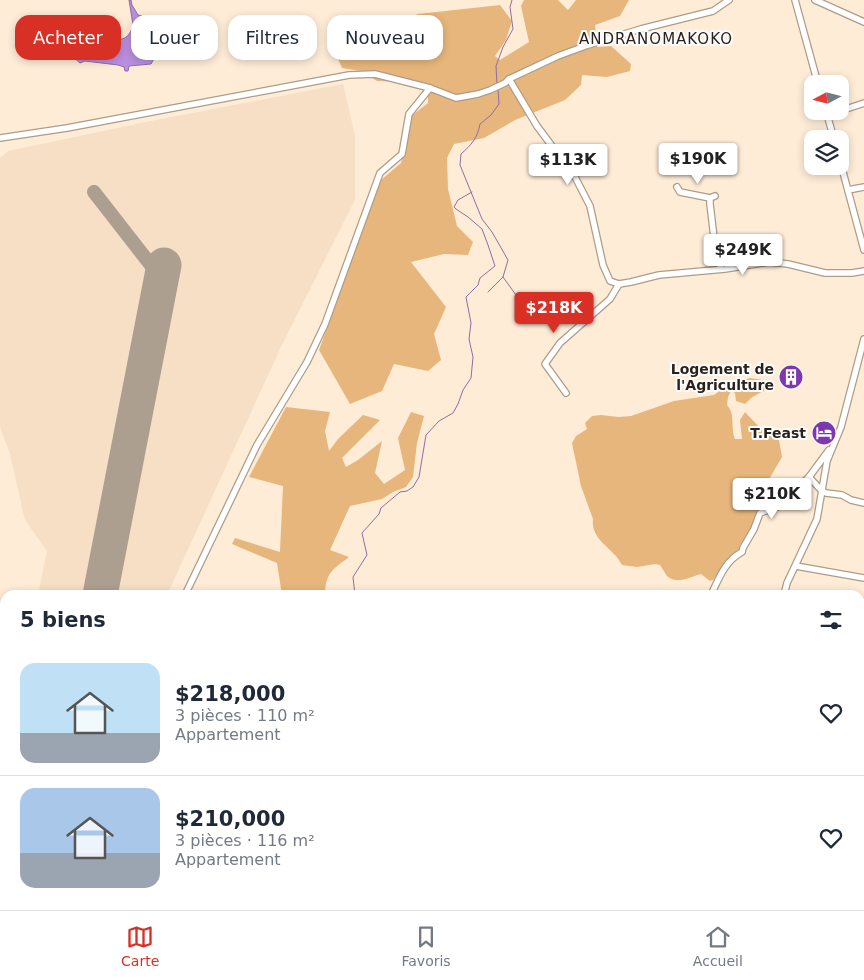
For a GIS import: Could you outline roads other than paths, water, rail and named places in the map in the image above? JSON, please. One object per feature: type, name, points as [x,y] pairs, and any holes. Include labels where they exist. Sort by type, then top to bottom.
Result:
[{"type":"street","points":[[0,138],[67,128],[349,75],[375,74],[430,88],[456,98],[478,94],[490,90],[558,56],[641,29],[713,11],[729,0]]},
{"type":"street","points":[[795,0],[816,75]]},
{"type":"street","points":[[815,0],[864,22]]},
{"type":"street","points":[[507,81],[537,126],[575,177],[590,206],[603,265],[610,281],[619,284],[659,275],[769,262],[788,264],[825,273],[864,271]]},
{"type":"street","points":[[187,590],[257,445],[307,362],[325,324],[380,173],[402,154],[409,114],[430,88]]},
{"type":"street","points":[[849,108],[864,103]]},
{"type":"street","points":[[844,175],[864,250]]},
{"type":"street","points":[[677,187],[680,192],[712,197],[710,204],[715,246],[721,269]]},
{"type":"street","points":[[848,190],[864,187]]},
{"type":"street","points":[[566,393],[545,364],[560,343],[610,299],[619,284]]},
{"type":"street","points":[[785,590],[817,518],[827,461],[841,427],[864,339]]},
{"type":"street","points":[[713,590],[732,557],[742,552],[760,513],[777,507],[809,476],[833,446]]},
{"type":"street","points":[[809,476],[826,493],[842,495],[851,500],[864,503]]},
{"type":"street","points":[[796,566],[864,578]]},
{"type":"waterway","points":[[497,85],[496,66],[503,47],[513,29],[510,7],[512,0]]},
{"type":"waterway","points":[[488,292],[503,277],[508,260],[482,219],[460,165],[461,154],[474,141],[480,124],[491,115],[499,104],[498,89]]},
{"type":"waterway","points":[[354,590],[353,577],[367,555],[362,533],[379,514],[381,508],[400,492],[407,491],[413,487],[419,477],[426,435],[439,421],[453,413],[463,390],[471,378],[473,357],[469,339],[471,323],[466,297],[478,285],[480,278],[495,266],[482,229],[454,207],[458,200],[472,192]]},
{"type":"waterway","points":[[503,277],[521,302]]},
{"type":"place","name":"Logement de l'Agriculture","points":[[791,377]]},
{"type":"place","name":"T.Feast","points":[[824,433]]},
{"type":"district","name":"ANDRANOMAKOKO","points":[[656,39]]}]
